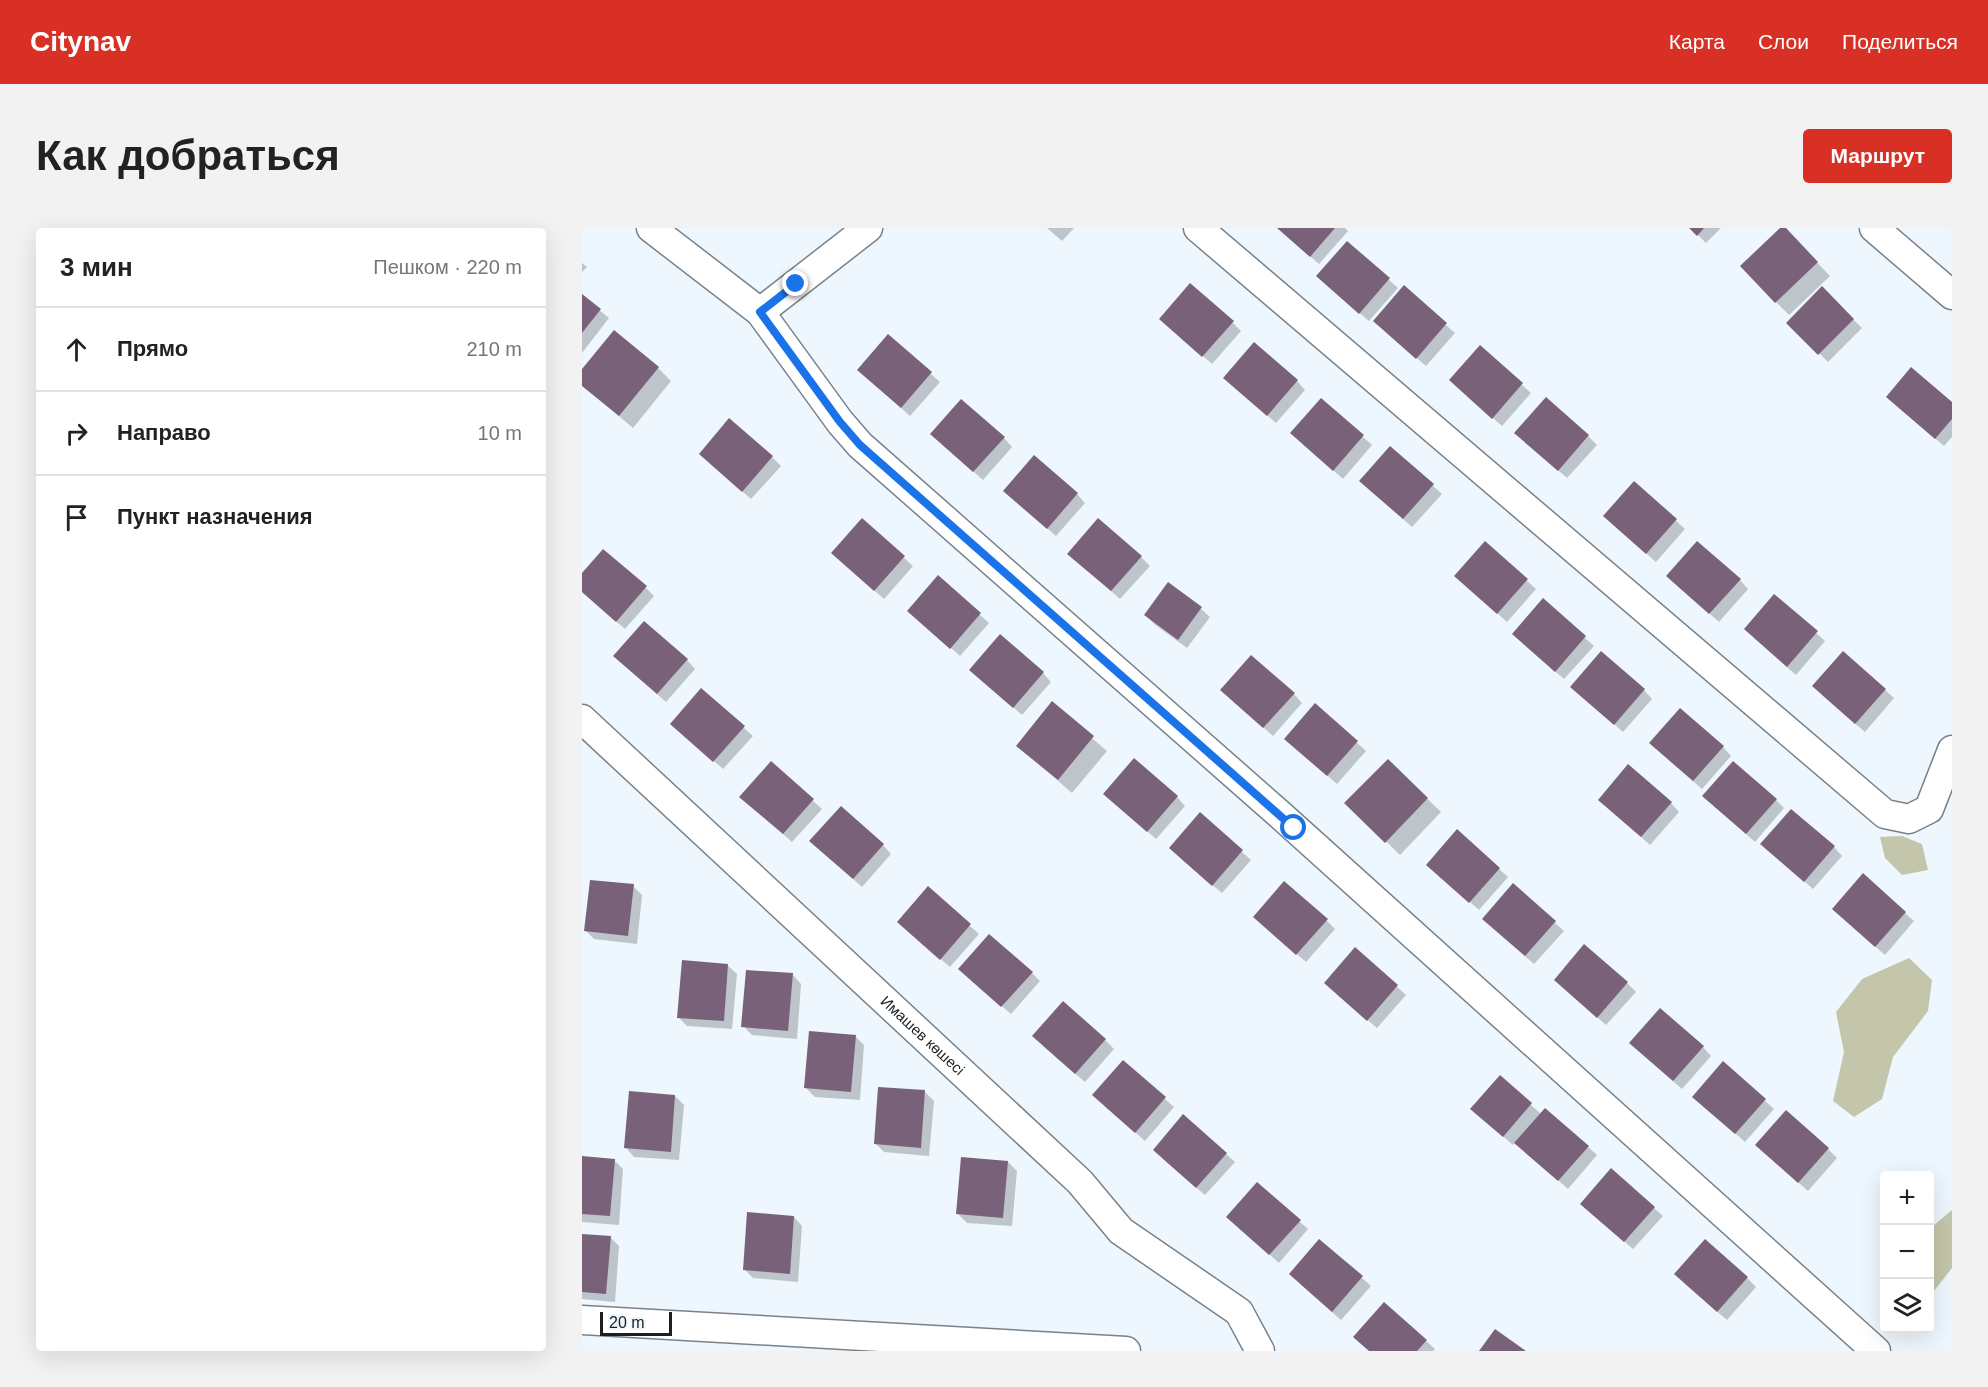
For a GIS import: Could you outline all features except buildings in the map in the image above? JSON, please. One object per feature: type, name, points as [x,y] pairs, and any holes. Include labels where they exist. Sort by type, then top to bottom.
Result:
[{"type":"street","points":[[651,228],[760,312],[840,422],[860,445],[1294,828],[1876,1351]]},
{"type":"street","points":[[760,312],[868,228]]},
{"type":"street","points":[[1198,228],[1885,814],[1909,819],[1929,809],[1952,750]]},
{"type":"street","points":[[1874,228],[1952,295]]},
{"type":"street","name":"Имашев көшесі","points":[[582,719],[1080,1182],[1121,1231],[1239,1312],[1260,1351]]},
{"type":"street","points":[[582,1320],[1126,1351]]},
{"type":"green space","points":[[1902,836],[1922,844],[1928,870],[1902,875],[1885,858],[1880,837]]},
{"type":"green space","points":[[1909,958],[1932,980],[1928,1011],[1893,1057],[1882,1099],[1854,1117],[1833,1101],[1844,1052],[1836,1012],[1862,979]]},
{"type":"green space","points":[[1952,1210],[1952,1268],[1934,1291],[1934,1279],[1934,1225]]},
{"type":"route","points":[[796,284],[760,312],[840,422],[860,445],[1294,828]]}]
